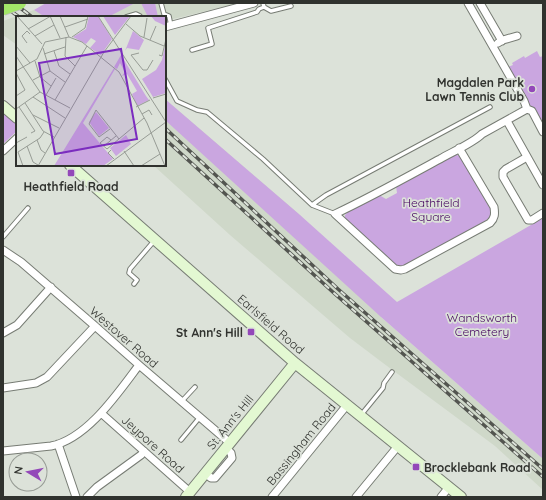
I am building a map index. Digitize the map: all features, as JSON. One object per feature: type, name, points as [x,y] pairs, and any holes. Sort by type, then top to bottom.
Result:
[{"type":"highway","points":[[3,9],[20,3]]},
{"type":"main road","points":[[3,106],[16,117]]},
{"type":"main road","name":"Earlsfield Road","points":[[71,166],[295,363],[461,497]]},
{"type":"main road","name":"St. Ann's Hill","points":[[189,495],[205,473],[295,363]]},
{"type":"street","points":[[168,26],[254,3]]},
{"type":"street","points":[[468,3],[524,101],[527,109],[532,111],[543,132]]},
{"type":"street","points":[[480,3],[499,43],[517,36]]},
{"type":"street","points":[[459,148],[494,207],[494,219],[490,223],[405,269],[395,269],[334,214],[366,199],[527,109]]},
{"type":"street","points":[[507,120],[543,185]]},
{"type":"street","points":[[3,151],[16,139]]},
{"type":"street","points":[[527,157],[504,171],[503,176],[528,220],[532,220],[543,213]]},
{"type":"street","name":"Westover Road","points":[[3,250],[21,262],[51,287],[200,417],[228,445]]},
{"type":"street","points":[[3,333],[17,325],[51,287]]},
{"type":"street","points":[[3,388],[36,383],[47,377],[95,326]]},
{"type":"street","points":[[3,451],[51,446],[68,440],[85,428],[101,413],[139,365]]},
{"type":"street","name":"Bassingham Road","points":[[272,497],[347,405]]},
{"type":"street","name":"Jeypore Road","points":[[101,413],[144,451],[189,495]]},
{"type":"street","points":[[58,444],[76,497]]},
{"type":"street","points":[[356,497],[398,446]]},
{"type":"street","points":[[87,497],[97,486],[141,455],[144,451]]},
{"type":"street","points":[[441,497],[449,487]]},
{"type":"lane","points":[[161,3],[164,14],[168,16],[168,26]]},
{"type":"lane","points":[[192,50],[212,44],[208,28],[257,12],[264,5],[270,11],[291,6]]},
{"type":"lane","points":[[129,16],[136,14],[140,16]]},
{"type":"lane","points":[[166,81],[177,101],[197,110],[207,112],[263,159],[312,205],[334,214]]},
{"type":"lane","points":[[312,205],[326,195],[490,107]]},
{"type":"lane","points":[[3,237],[28,208]]},
{"type":"lane","points":[[134,284],[137,280],[130,273],[130,269],[155,240]]},
{"type":"lane","points":[[360,416],[383,388],[384,383],[392,372]]},
{"type":"lane","points":[[182,401],[194,387]]},
{"type":"lane","points":[[181,440],[200,417]]},
{"type":"shaded area","points":[[132,3],[239,3],[169,20],[166,22],[166,16],[97,16]]},
{"type":"shaded area","points":[[34,10],[43,16],[17,16]]},
{"type":"shaded area","points":[[16,16],[16,44],[3,35],[3,21]]},
{"type":"shaded area","points":[[166,100],[300,215],[382,318],[543,459],[543,490],[495,446],[350,338],[230,235],[154,166],[166,166]]},
{"type":"green space","points":[[46,3],[135,3],[110,16],[43,16],[34,10]]},
{"type":"green space","points":[[141,3],[155,3],[158,16],[148,16]]},
{"type":"green space","name":"Magdalen Park Lawn Tennis Club","points":[[537,51],[540,57],[543,56],[543,129],[508,67],[524,56],[525,58]]},
{"type":"green space","name":"Wandsworth Cemetery","points":[[166,100],[300,215],[397,302],[543,218],[543,459],[381,317],[166,121]]},
{"type":"green space","points":[[3,112],[16,124],[16,132],[3,144]]},
{"type":"green space","name":"Heathfield Square","points":[[455,154],[462,157],[490,207],[491,213],[489,218],[482,223],[405,267],[398,267],[345,220],[345,215],[348,212],[379,195],[386,199],[397,193],[396,186]]},
{"type":"railway","points":[[14,3],[31,16]]},
{"type":"railway","points":[[3,5],[18,16]]},
{"type":"railway","points":[[166,129],[338,289],[543,469]]},
{"type":"railway","points":[[166,140],[335,294],[543,477]]},
{"type":"place","name":"Magdalen Park Lawn Tennis Club","points":[[532,89]]},
{"type":"place","name":"Heathfield Road","points":[[71,173]]},
{"type":"place","name":"St Ann's Hill","points":[[251,332]]},
{"type":"place","name":"Brocklebank Road","points":[[416,467]]}]
